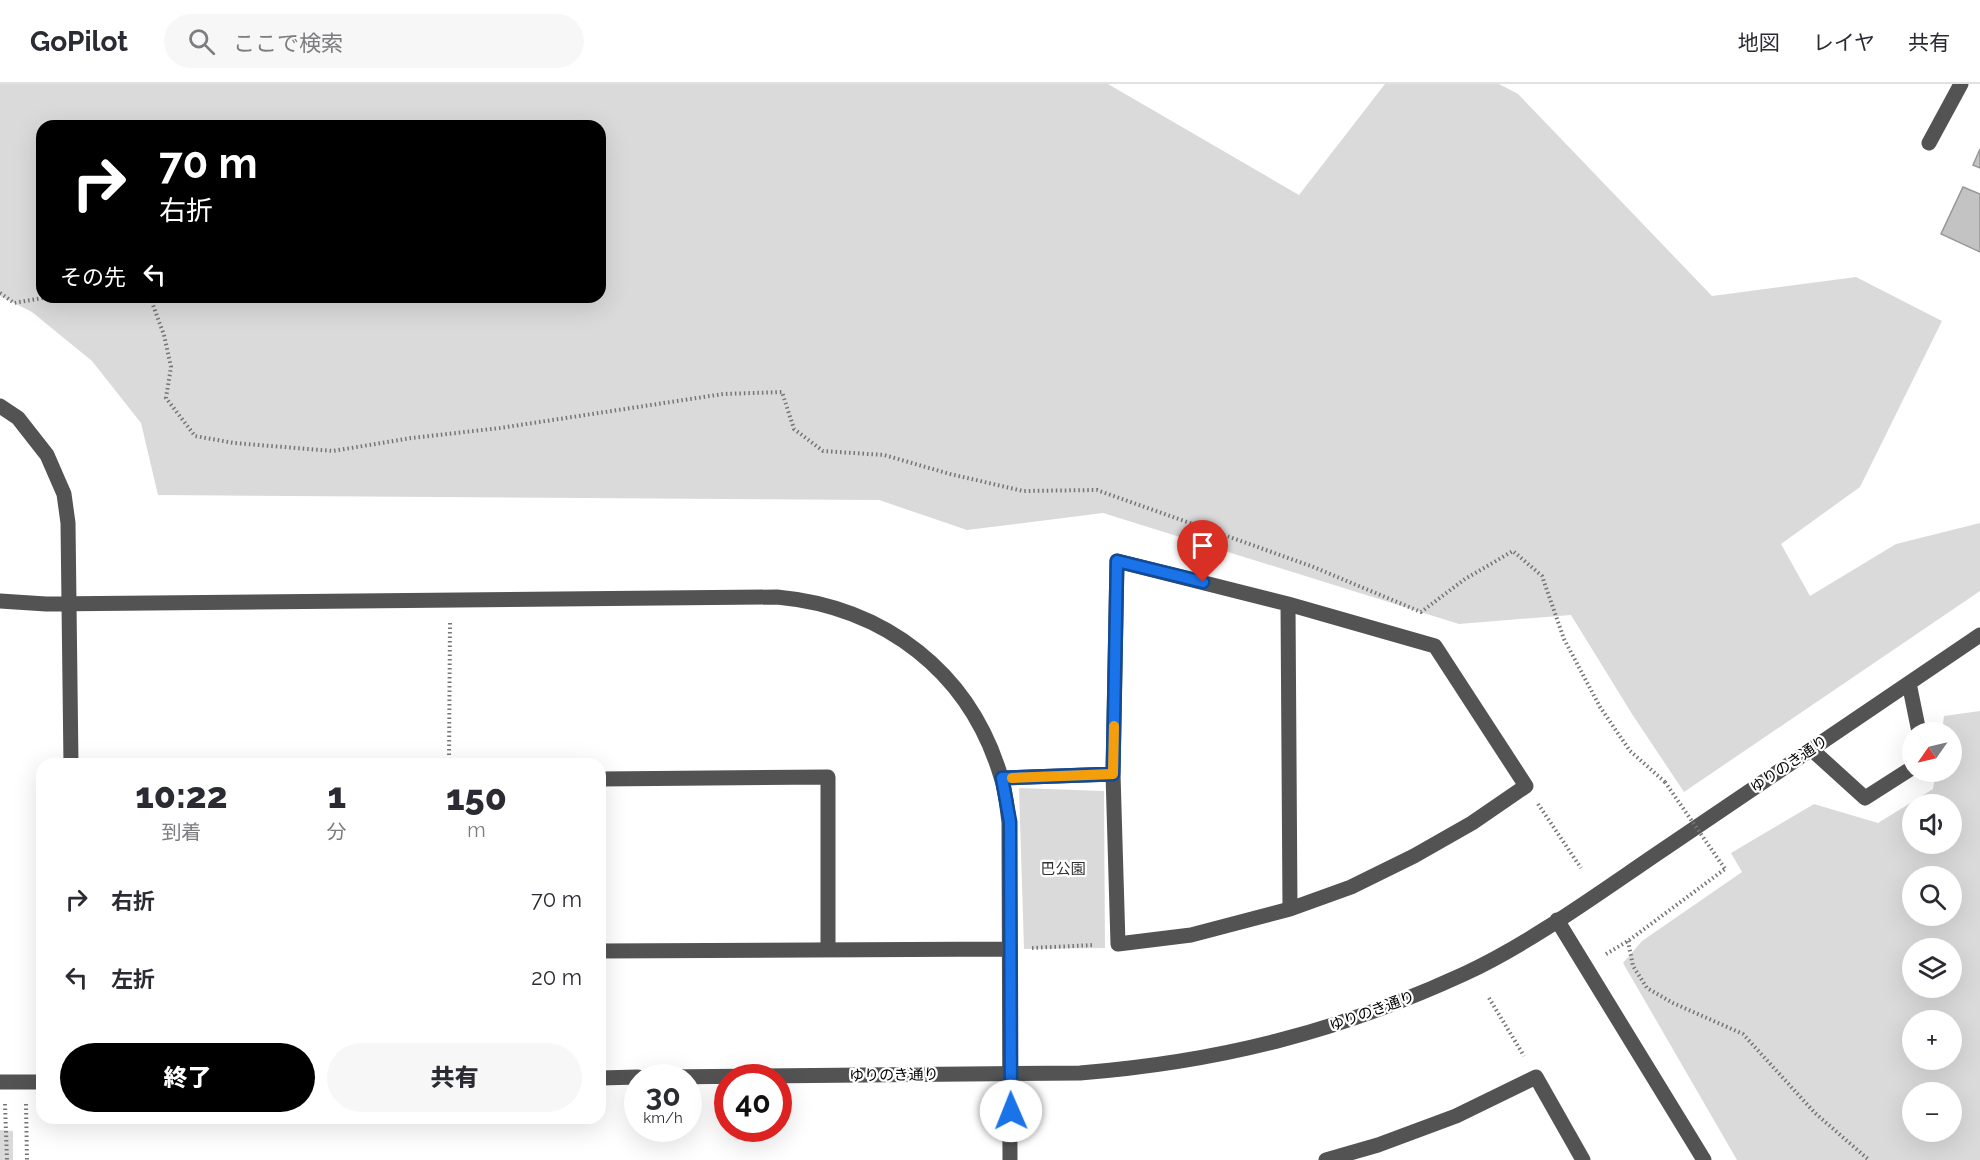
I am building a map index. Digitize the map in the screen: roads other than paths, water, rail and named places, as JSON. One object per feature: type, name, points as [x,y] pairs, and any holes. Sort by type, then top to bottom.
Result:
[{"type":"street","points":[[1929,143],[1960,84]]},
{"type":"street","points":[[0,406],[18,418],[32,434],[47,455],[64,494],[68,523],[71,758]]},
{"type":"street","points":[[1117,561],[1288,604],[1434,646],[1526,786],[1472,823],[1414,856],[1351,887],[1290,909],[1191,935],[1118,944],[1113,774],[1117,561]]},
{"type":"street","points":[[0,601],[69,603],[777,597],[843,610],[865,618],[903,639],[938,667],[970,709],[1002,778],[1010,822],[1011,1160]]},
{"type":"street","points":[[1288,604],[1290,909]]},
{"type":"street","name":"ゆりのき通り","points":[[702,1077],[1080,1073],[1162,1065],[1219,1055],[1305,1035],[1397,1003],[1467,973],[1557,920],[1980,635]]},
{"type":"street","points":[[1909,683],[1917,722]]},
{"type":"street","points":[[1811,749],[1865,798],[1902,774]]},
{"type":"street","points":[[1002,778],[1113,774]]},
{"type":"street","points":[[606,779],[828,777],[828,949]]},
{"type":"street","points":[[1557,920],[1704,1160]]},
{"type":"street","points":[[606,951],[1009,949]]},
{"type":"street","points":[[606,1078],[624,1077]]},
{"type":"street","points":[[1326,1160],[1378,1145],[1456,1116],[1536,1077],[1583,1160]]},
{"type":"street","points":[[2,1082],[36,1082]]},
{"type":"park label","name":"巴公園","points":[[1063,869]]}]
